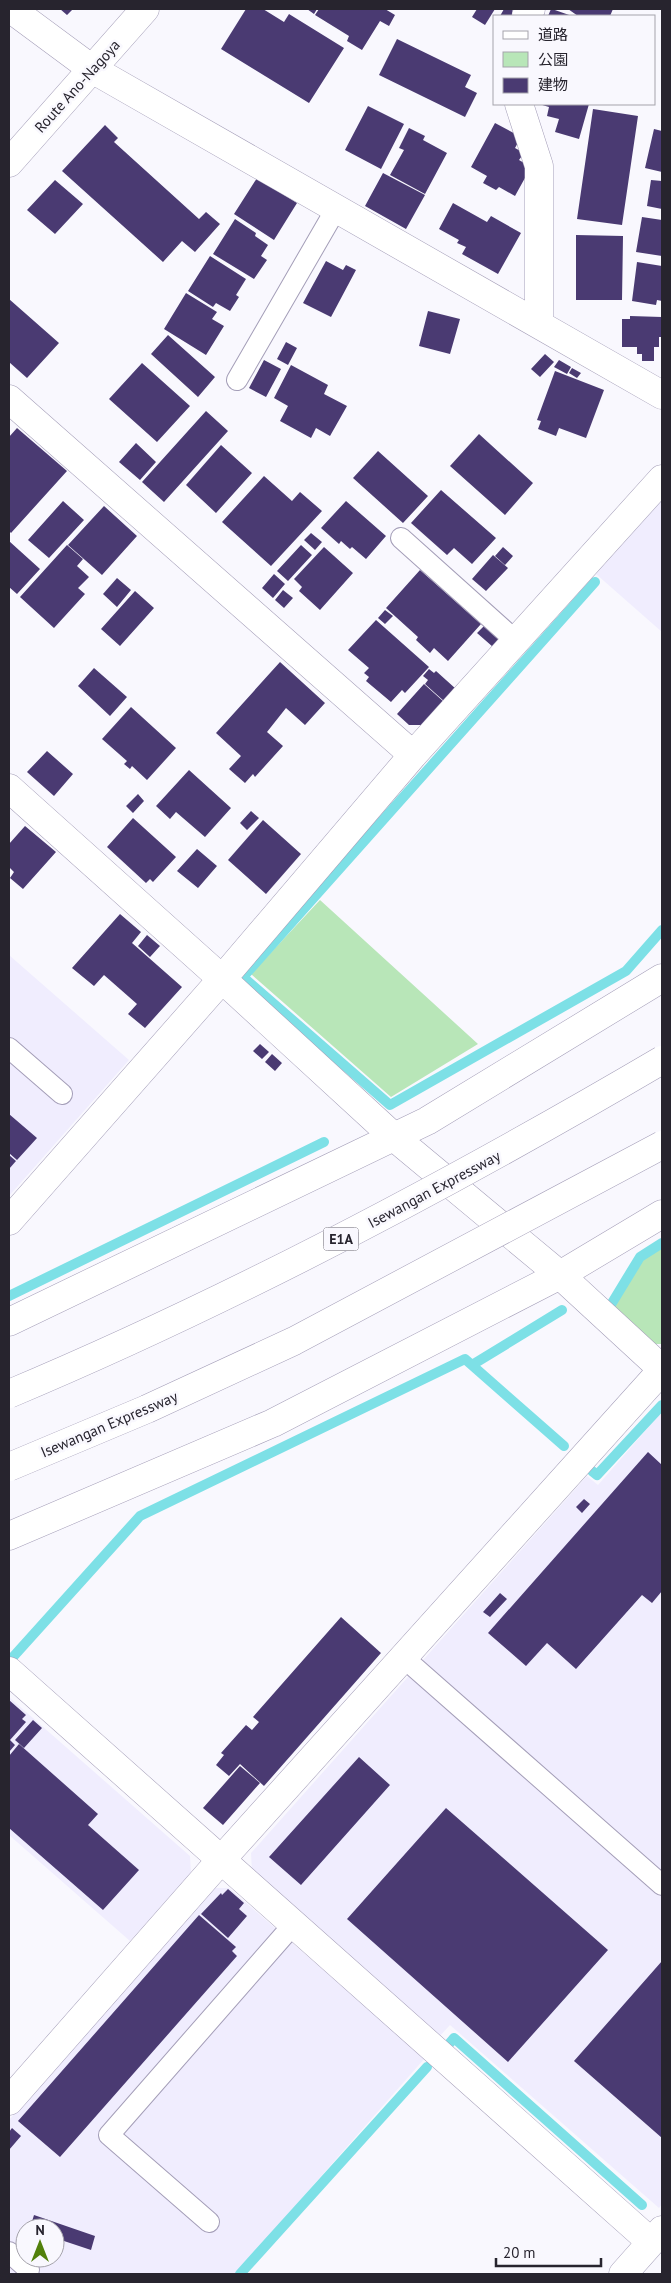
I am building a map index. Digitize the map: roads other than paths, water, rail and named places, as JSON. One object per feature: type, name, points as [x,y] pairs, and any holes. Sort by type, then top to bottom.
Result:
[{"type":"main road","points":[[11,9],[92,70],[539,323],[659,385]]},
{"type":"main road","name":"Route Ano-Nagoya","points":[[9,163],[145,9]]},
{"type":"main road","points":[[519,105],[539,166],[539,323]]},
{"type":"main road","points":[[9,399],[413,755]]},
{"type":"main road","points":[[9,1221],[222,979],[413,755],[662,478]]},
{"type":"main road","points":[[9,788],[222,979],[394,1137],[560,1275],[662,1370],[220,1862],[9,2101]]},
{"type":"main road","points":[[9,1322],[427,1121],[662,978]]},
{"type":"main road","name":"Isewangan Expressway","points":[[9,1394],[239,1289],[390,1214],[546,1128],[662,1060]]},
{"type":"main road","name":"Isewangan Expressway","points":[[9,1467],[147,1409],[294,1341],[662,1145]]},
{"type":"main road","points":[[9,1536],[273,1423],[560,1275],[662,1214]]},
{"type":"main road","points":[[9,1672],[292,1926],[656,2236],[623,2274]]},
{"type":"lane","points":[[237,380],[336,209]]},
{"type":"lane","points":[[401,538],[516,641]]},
{"type":"lane","points":[[9,1048],[62,1094]]},
{"type":"lane","points":[[404,1658],[662,1885]]},
{"type":"lane","points":[[209,2222],[109,2135],[292,1926]]},
{"type":"lane","points":[[9,2252],[29,2270]]},
{"type":"waterway","points":[[595,582],[243,977],[390,1105],[626,971],[662,930]]},
{"type":"waterway","points":[[9,1296],[324,1142]]},
{"type":"waterway","points":[[612,1303],[640,1257],[662,1243]]},
{"type":"waterway","points":[[472,1365],[562,1310]]},
{"type":"waterway","points":[[13,1657],[140,1516],[465,1359],[564,1446]]},
{"type":"waterway","points":[[592,1471],[597,1475],[662,1405]]},
{"type":"waterway","points":[[449,2044],[454,2038],[642,2205]]},
{"type":"waterway","points":[[240,2274],[427,2067]]}]
